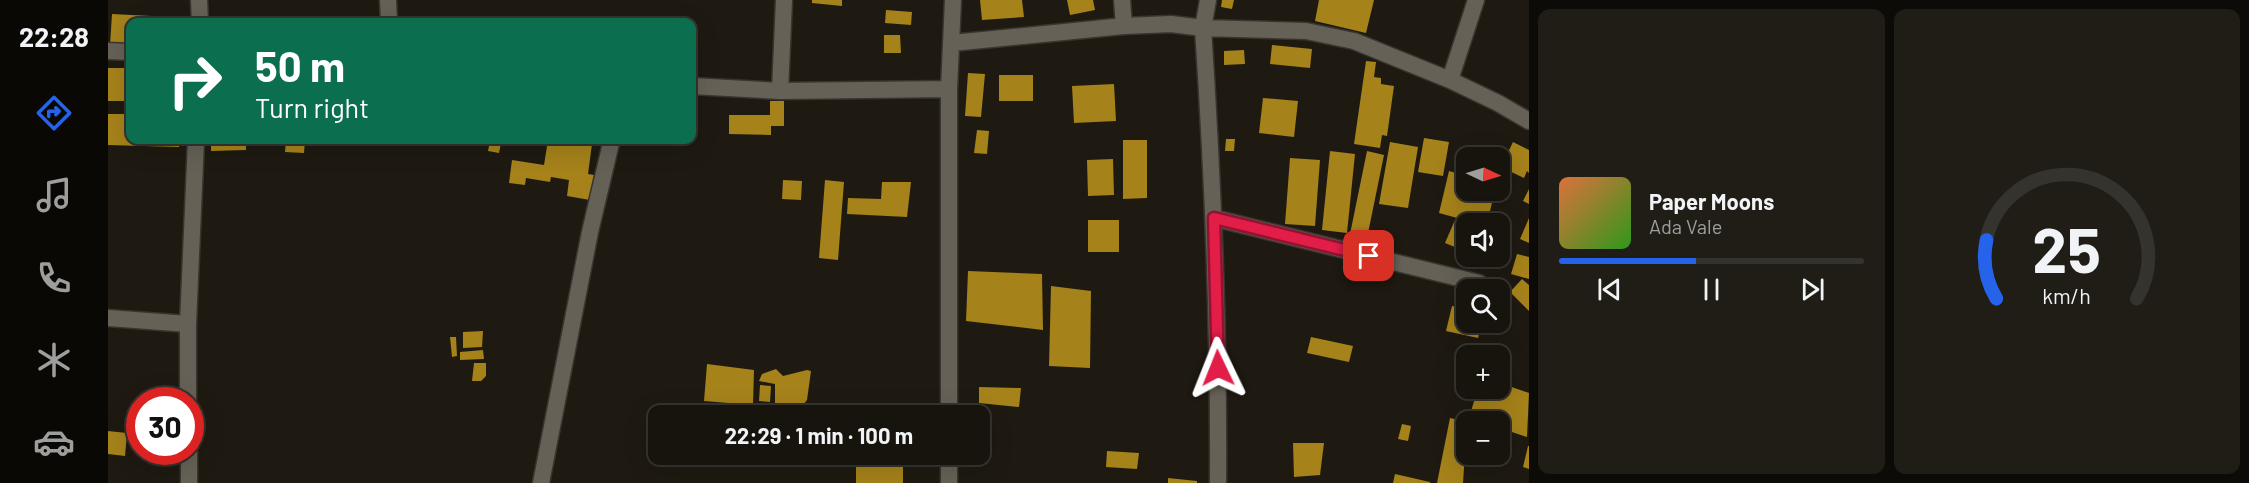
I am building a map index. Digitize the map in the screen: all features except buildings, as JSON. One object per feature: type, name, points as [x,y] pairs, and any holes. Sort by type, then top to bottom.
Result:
[{"type":"street","points":[[200,0],[200,18]]},
{"type":"street","points":[[388,0],[389,18]]},
{"type":"street","points":[[780,91],[784,0]]},
{"type":"street","points":[[949,405],[949,89],[953,0]]},
{"type":"street","points":[[1122,0],[1124,26]]},
{"type":"street","points":[[1208,0],[1203,28],[1214,218],[1219,390],[1218,483]]},
{"type":"street","points":[[1450,80],[1476,0]]},
{"type":"street","points":[[952,43],[1124,26],[1171,24],[1203,28],[1306,31],[1354,41],[1450,80],[1529,121]]},
{"type":"street","points":[[108,51],[126,52]]},
{"type":"street","points":[[696,86],[780,91],[949,89]]},
{"type":"street","points":[[188,387],[188,324],[196,144]]},
{"type":"street","points":[[541,483],[590,232],[611,144]]},
{"type":"street","points":[[1214,218],[1463,279]]},
{"type":"street","points":[[108,318],[188,324]]},
{"type":"street","points":[[189,465],[189,483]]},
{"type":"street","points":[[949,465],[949,483]]},
{"type":"route","points":[[1218,368],[1214,218],[1369,256]]}]
